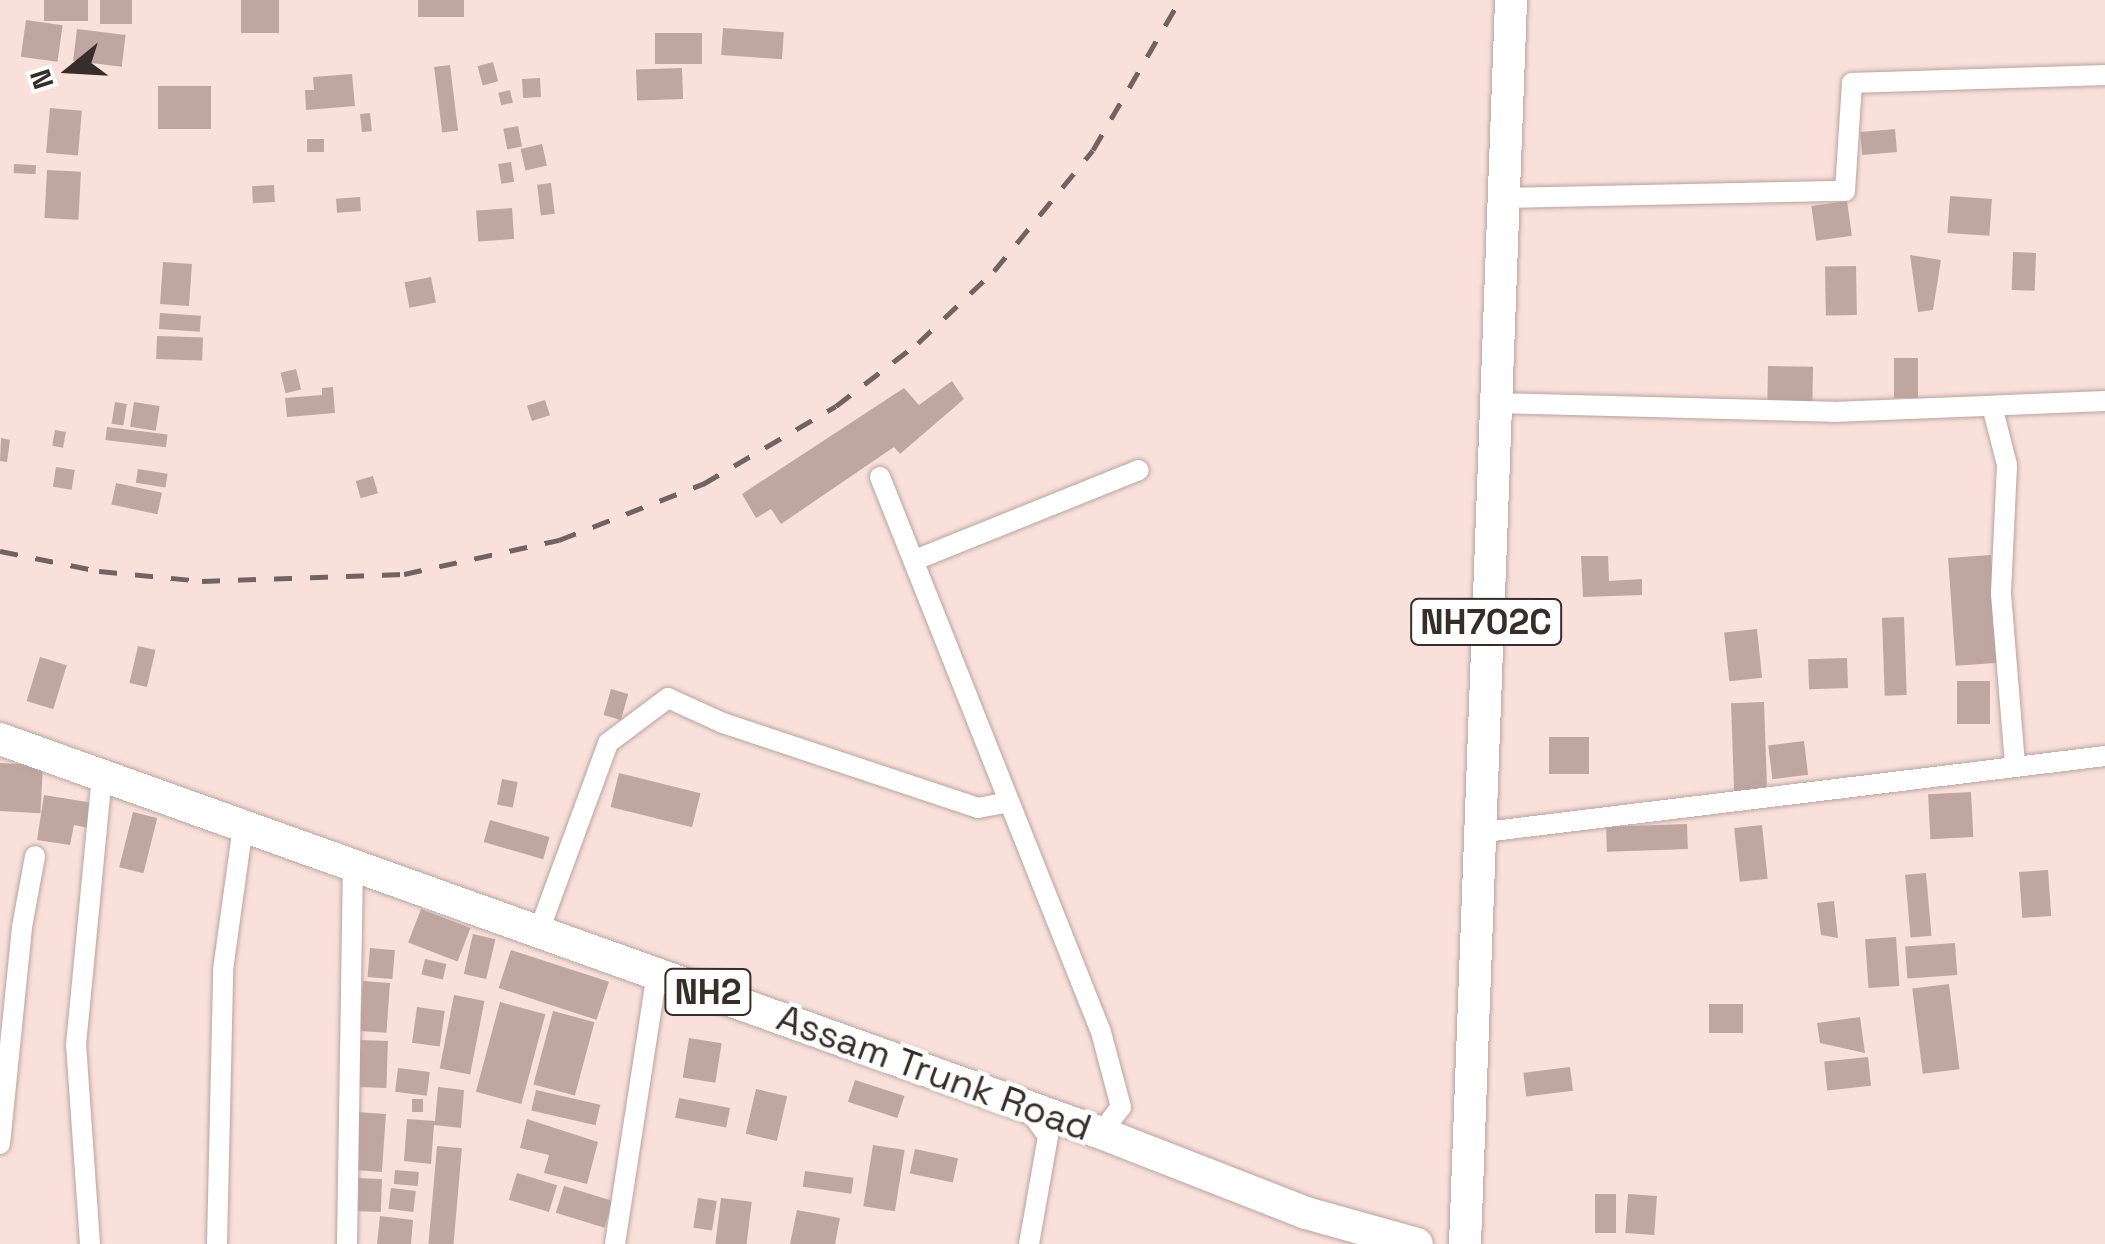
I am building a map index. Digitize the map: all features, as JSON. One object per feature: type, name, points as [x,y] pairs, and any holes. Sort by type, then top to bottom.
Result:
[{"type":"highway","name":"NH702C","points":[[1465,1244],[1477,833],[1511,0]]},
{"type":"highway","name":"Assam Trunk Road","points":[[0,739],[102,772],[1028,1109],[1101,1132],[1306,1213],[1417,1244]]},
{"type":"street","points":[[1502,198],[1844,191],[1852,83],[2105,75]]},
{"type":"street","points":[[1496,403],[1834,412],[2105,401]]},
{"type":"street","points":[[1992,406],[2007,464],[2001,594],[2015,766]]},
{"type":"street","points":[[915,560],[1138,470]]},
{"type":"street","points":[[880,477],[1101,1032],[1122,1107],[1101,1132]]},
{"type":"street","points":[[539,931],[608,743],[668,698],[978,808],[1008,802]]},
{"type":"street","points":[[1477,833],[2105,756]]},
{"type":"street","points":[[90,1244],[76,1045],[102,772]]},
{"type":"street","points":[[217,1244],[223,970],[243,826]]},
{"type":"street","points":[[0,1144],[22,927],[35,856]]},
{"type":"street","points":[[346,1244],[352,863]]},
{"type":"street","points":[[616,1244],[657,974]]},
{"type":"street","points":[[1028,1109],[1048,1136],[1029,1244]]},
{"type":"building","points":[[44,0],[88,0],[88,21],[44,21]]},
{"type":"building","points":[[100,0],[132,0],[132,24],[100,24]]},
{"type":"building","points":[[241,0],[279,0],[279,33],[241,33]]},
{"type":"building","points":[[418,0],[464,0],[464,17],[418,17]]},
{"type":"building","points":[[26,20],[63,25],[57,62],[21,57]]},
{"type":"building","points":[[723,28],[784,32],[782,59],[721,55]]},
{"type":"building","points":[[77,29],[126,35],[122,67],[73,61]]},
{"type":"building","points":[[655,33],[702,33],[702,64],[655,64]]},
{"type":"building","points":[[493,62],[498,81],[483,85],[478,66]]},
{"type":"building","points":[[450,65],[458,131],[442,132],[434,67]]},
{"type":"building","points":[[682,68],[683,99],[637,101],[636,70]]},
{"type":"building","points":[[352,74],[355,106],[306,110],[305,90],[314,90],[313,77]]},
{"type":"building","points":[[540,78],[541,97],[523,98],[522,79]]},
{"type":"building","points":[[158,86],[211,86],[211,129],[158,129]]},
{"type":"building","points":[[510,90],[513,103],[501,105],[498,93]]},
{"type":"building","points":[[50,108],[82,111],[78,156],[46,153]]},
{"type":"building","points":[[370,113],[372,131],[362,132],[360,114]]},
{"type":"building","points":[[518,126],[522,147],[507,149],[503,129]]},
{"type":"building","points":[[1895,129],[1897,152],[1862,155],[1860,132]]},
{"type":"building","points":[[307,139],[324,139],[324,152],[307,152]]},
{"type":"building","points":[[542,144],[547,165],[526,170],[521,149]]},
{"type":"building","points":[[511,162],[514,182],[501,184],[498,164]]},
{"type":"building","points":[[14,164],[36,165],[35,174],[14,173]]},
{"type":"building","points":[[47,170],[81,172],[78,220],[44,218]]},
{"type":"building","points":[[551,183],[555,214],[541,215],[537,185]]},
{"type":"building","points":[[274,185],[275,202],[253,203],[252,186]]},
{"type":"building","points":[[1950,196],[1992,199],[1989,236],[1947,233]]},
{"type":"building","points":[[360,197],[361,211],[337,213],[336,199]]},
{"type":"building","points":[[1847,201],[1852,236],[1816,241],[1811,206]]},
{"type":"building","points":[[512,208],[514,239],[478,241],[476,211]]},
{"type":"building","points":[[2013,252],[2036,253],[2035,291],[2012,290]]},
{"type":"building","points":[[1910,255],[1941,260],[1933,310],[1918,312]]},
{"type":"building","points":[[163,262],[192,264],[189,306],[160,304]]},
{"type":"building","points":[[1856,266],[1857,315],[1826,316],[1825,267]]},
{"type":"building","points":[[431,277],[436,303],[409,308],[404,282]]},
{"type":"building","points":[[160,313],[201,316],[200,332],[159,329]]},
{"type":"building","points":[[157,336],[203,338],[202,361],[156,359]]},
{"type":"building","points":[[1894,358],[1918,358],[1918,398],[1894,398]]},
{"type":"building","points":[[1768,366],[1813,367],[1812,403],[1767,402]]},
{"type":"building","points":[[296,369],[301,389],[286,393],[280,373]]},
{"type":"building","points":[[952,381],[964,399],[900,454],[894,447],[781,524],[771,509],[756,518],[742,494],[904,388],[919,405]]},
{"type":"building","points":[[333,387],[335,413],[287,417],[285,398],[322,395],[322,388]]},
{"type":"building","points":[[545,400],[550,415],[532,421],[527,406]]},
{"type":"building","points":[[115,402],[127,404],[123,426],[112,424]]},
{"type":"building","points":[[134,402],[160,406],[156,431],[130,427]]},
{"type":"building","points":[[107,427],[168,434],[166,447],[105,440]]},
{"type":"building","points":[[55,430],[66,432],[63,448],[52,446]]},
{"type":"building","points":[[1,438],[10,440],[7,462],[0,461]]},
{"type":"building","points":[[56,467],[75,470],[72,490],[53,487]]},
{"type":"building","points":[[138,469],[168,474],[165,488],[136,483]]},
{"type":"building","points":[[373,476],[378,493],[361,498],[356,481]]},
{"type":"building","points":[[116,483],[162,493],[157,514],[111,505]]},
{"type":"building","points":[[1991,555],[1999,663],[1956,666],[1948,558]]},
{"type":"building","points":[[1581,556],[1608,556],[1609,581],[1642,579],[1642,595],[1583,597]]},
{"type":"building","points":[[1904,617],[1907,695],[1885,696],[1882,618]]},
{"type":"building","points":[[1757,629],[1762,678],[1729,681],[1724,632]]},
{"type":"building","points":[[138,646],[156,650],[147,687],[129,683]]},
{"type":"building","points":[[40,657],[67,665],[53,709],[27,701]]},
{"type":"building","points":[[1847,658],[1848,688],[1809,689],[1808,659]]},
{"type":"building","points":[[1957,681],[1990,681],[1990,724],[1957,724]]},
{"type":"building","points":[[611,689],[628,694],[621,720],[604,715]]},
{"type":"building","points":[[1764,702],[1767,791],[1734,792],[1731,703]]},
{"type":"building","points":[[1549,737],[1589,737],[1589,774],[1549,774]]},
{"type":"building","points":[[1804,741],[1808,775],[1772,779],[1768,745]]},
{"type":"building","points":[[0,763],[43,765],[40,813],[0,811]]},
{"type":"building","points":[[619,773],[701,793],[692,827],[611,807]]},
{"type":"building","points":[[502,779],[518,782],[513,808],[497,805]]},
{"type":"building","points":[[1971,792],[1973,837],[1930,839],[1928,794]]},
{"type":"building","points":[[44,795],[93,803],[89,828],[74,825],[70,845],[37,840]]},
{"type":"building","points":[[133,812],[157,818],[143,873],[119,867]]},
{"type":"building","points":[[490,820],[550,837],[543,859],[484,842]]},
{"type":"building","points":[[1687,824],[1688,849],[1607,852],[1606,827]]},
{"type":"building","points":[[1762,825],[1768,879],[1740,882],[1734,828]]},
{"type":"building","points":[[2048,870],[2051,916],[2022,918],[2019,872]]},
{"type":"building","points":[[1926,873],[1931,936],[1911,938],[1905,875]]},
{"type":"building","points":[[1834,901],[1838,938],[1821,935],[1817,903]]},
{"type":"building","points":[[421,909],[470,928],[458,962],[408,943]]},
{"type":"building","points":[[473,934],[495,939],[486,979],[464,974]]},
{"type":"building","points":[[1896,937],[1899,986],[1868,988],[1865,939]]},
{"type":"building","points":[[1955,943],[1957,975],[1907,978],[1905,946]]},
{"type":"building","points":[[370,948],[395,950],[392,979],[367,977]]},
{"type":"building","points":[[511,950],[609,982],[597,1020],[499,988]]},
{"type":"building","points":[[425,959],[446,964],[443,980],[421,975]]},
{"type":"building","points":[[363,981],[390,983],[386,1033],[360,1031]]},
{"type":"building","points":[[1949,984],[1959,1069],[1923,1074],[1912,989]]},
{"type":"building","points":[[454,995],[484,1001],[470,1075],[440,1069]]},
{"type":"building","points":[[500,1002],[545,1014],[521,1104],[476,1092]]},
{"type":"building","points":[[1709,1004],[1743,1004],[1743,1033],[1709,1033]]},
{"type":"building","points":[[417,1007],[445,1011],[440,1047],[412,1043]]},
{"type":"building","points":[[553,1011],[595,1022],[575,1096],[533,1084]]},
{"type":"building","points":[[1860,1017],[1865,1053],[1820,1043],[1817,1023]]},
{"type":"building","points":[[689,1038],[722,1043],[715,1083],[683,1078]]},
{"type":"building","points":[[360,1040],[388,1041],[386,1088],[358,1087]]},
{"type":"building","points":[[1868,1057],[1871,1086],[1827,1090],[1824,1062]]},
{"type":"building","points":[[1570,1067],[1573,1091],[1526,1097],[1523,1073]]},
{"type":"building","points":[[398,1068],[430,1072],[427,1096],[395,1092]]},
{"type":"building","points":[[855,1080],[904,1096],[897,1118],[848,1102]]},
{"type":"building","points":[[438,1087],[464,1090],[461,1128],[434,1125],[431,1164],[404,1161],[407,1119],[435,1121]]},
{"type":"building","points":[[756,1089],[787,1096],[777,1141],[746,1134]]},
{"type":"building","points":[[536,1090],[600,1105],[596,1125],[531,1110]]},
{"type":"building","points":[[679,1098],[730,1108],[726,1128],[675,1118]]},
{"type":"building","points":[[412,1099],[423,1099],[423,1112],[412,1112]]},
{"type":"building","points":[[357,1112],[386,1114],[382,1172],[353,1170]]},
{"type":"building","points":[[527,1119],[598,1142],[587,1184],[544,1173],[549,1155],[520,1148]]},
{"type":"building","points":[[873,1145],[905,1150],[895,1211],[863,1206]]},
{"type":"building","points":[[437,1146],[462,1148],[454,1244],[428,1244]]},
{"type":"building","points":[[915,1149],[958,1158],[953,1183],[910,1173]]},
{"type":"building","points":[[395,1170],[419,1172],[418,1186],[394,1184]]},
{"type":"building","points":[[805,1171],[854,1178],[851,1194],[803,1187]]},
{"type":"building","points":[[517,1173],[557,1185],[549,1212],[509,1200]]},
{"type":"building","points":[[354,1178],[382,1179],[381,1212],[353,1211]]},
{"type":"building","points":[[564,1186],[613,1201],[605,1228],[556,1213]]},
{"type":"building","points":[[391,1188],[416,1191],[413,1212],[388,1209]]},
{"type":"building","points":[[1595,1194],[1616,1194],[1616,1233],[1595,1233]]},
{"type":"building","points":[[1628,1194],[1657,1196],[1654,1235],[1625,1233]]},
{"type":"building","points":[[698,1198],[717,1201],[712,1231],[693,1228]]},
{"type":"building","points":[[721,1198],[752,1202],[747,1244],[715,1244]]},
{"type":"building","points":[[797,1210],[840,1218],[835,1244],[790,1244]]},
{"type":"building","points":[[380,1216],[413,1220],[411,1244],[377,1244]]},
{"type":"railway","points":[[0,551],[99,571],[202,581],[404,574],[559,540],[703,484],[836,406],[918,343],[994,271],[1093,150],[1180,0]]}]
